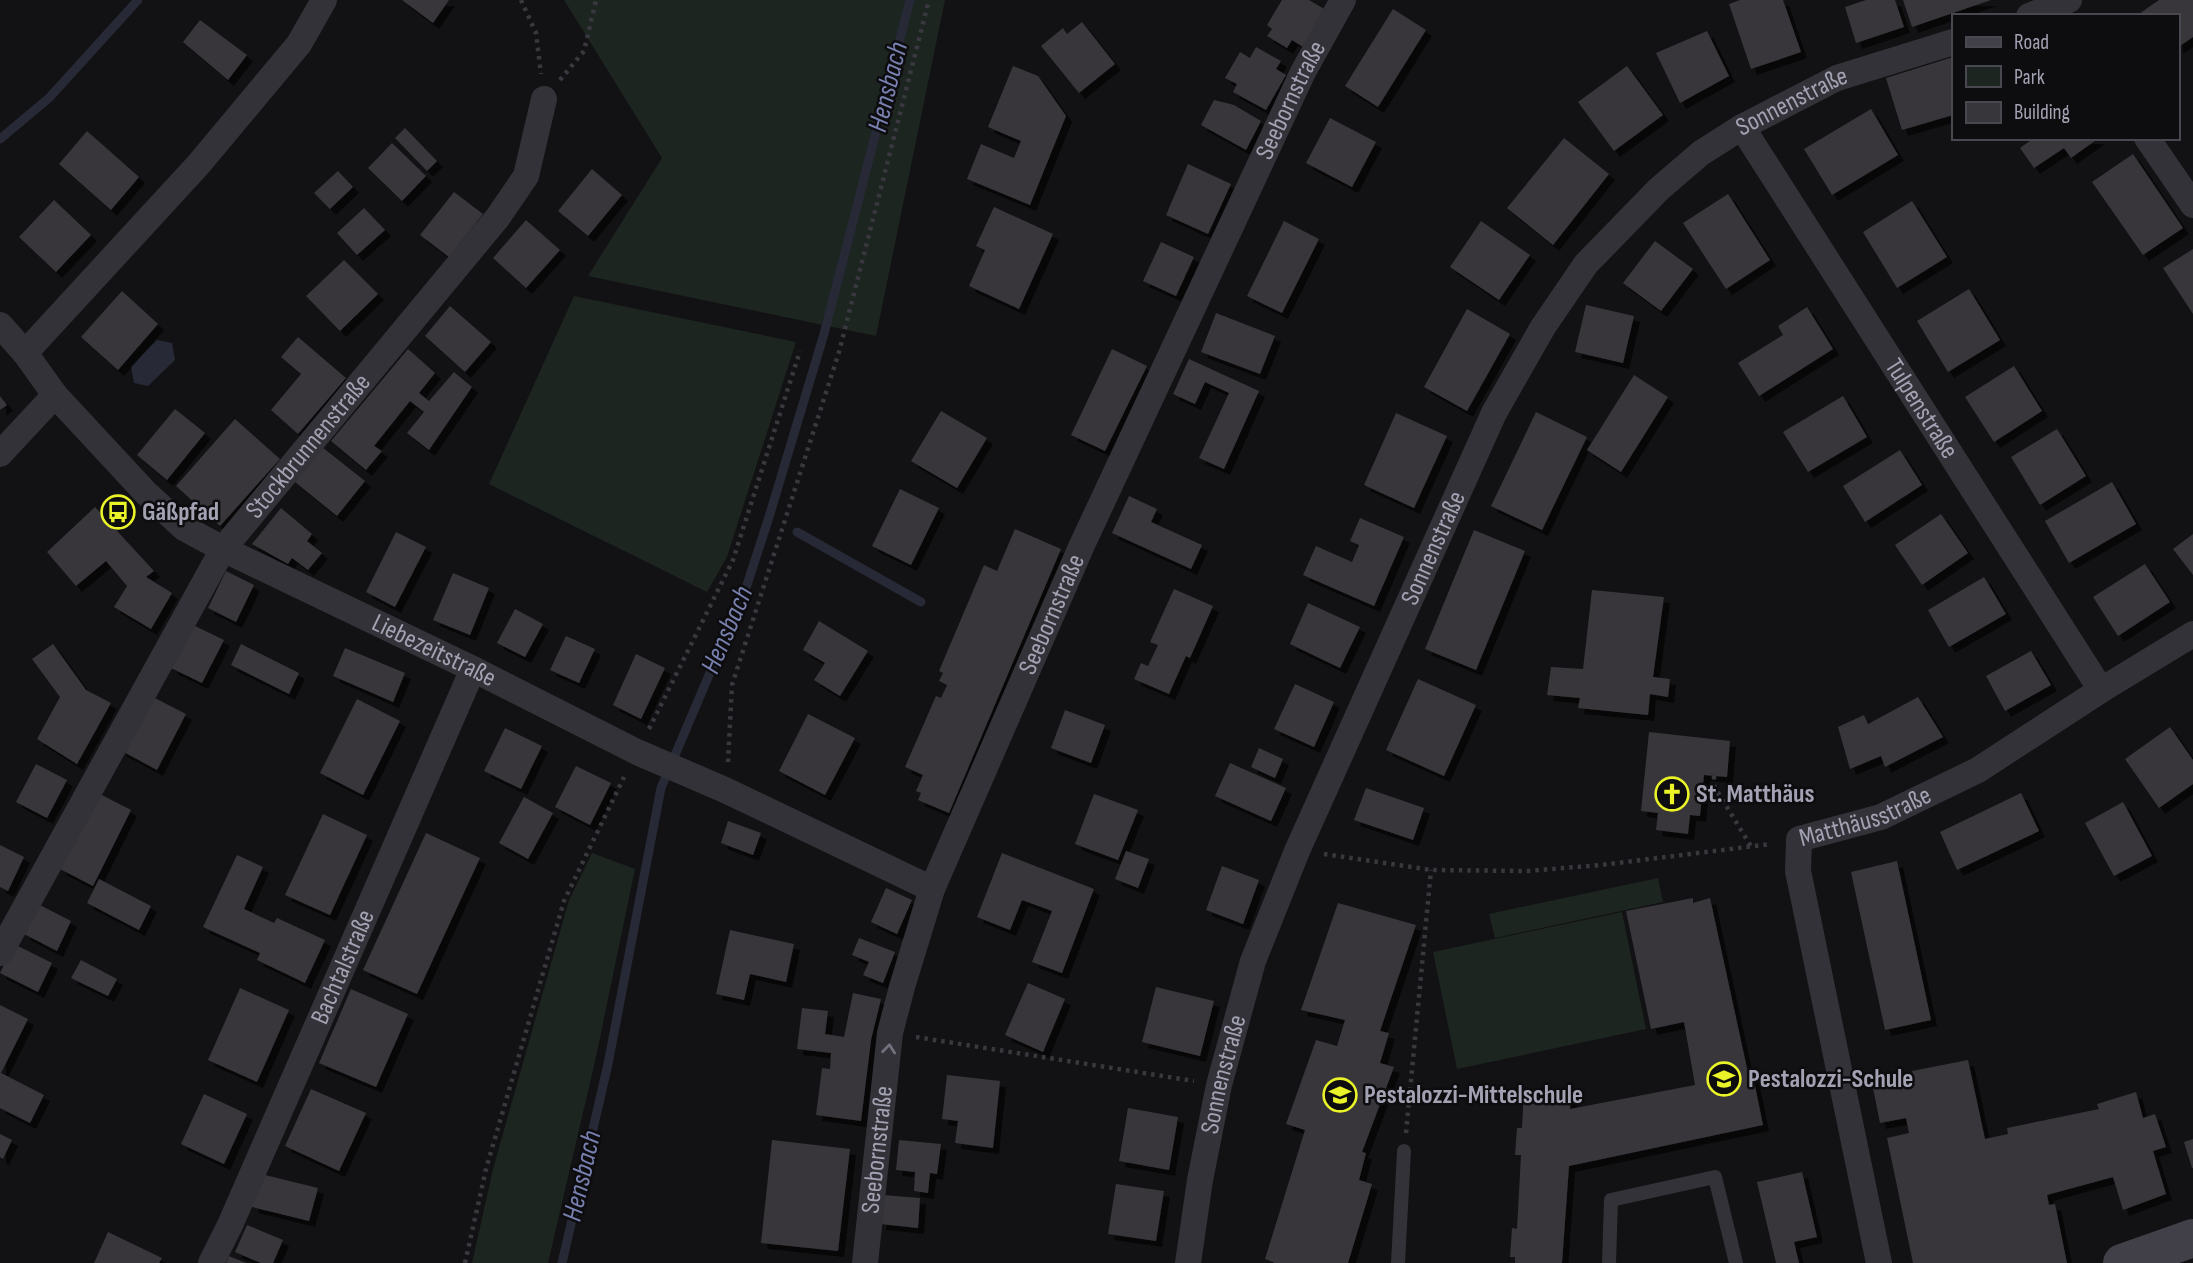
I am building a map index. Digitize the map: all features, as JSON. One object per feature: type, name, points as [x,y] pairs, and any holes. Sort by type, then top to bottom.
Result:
[{"type":"street","points":[[25,353],[198,165],[299,44],[324,0]]},
{"type":"street","name":"Seebornstraße","points":[[865,1263],[890,1033],[932,889],[1082,545],[1303,72],[1343,0]]},
{"type":"street","points":[[2035,14],[2060,6]]},
{"type":"street","name":"Sonnenstraße","points":[[1188,1263],[1200,1180],[1219,1084],[1253,961],[1297,851],[1494,413],[1543,327],[1586,264],[1660,189],[1701,153],[1742,127],[1837,78],[1952,42]]},
{"type":"street","name":"Stockbrunnenstraße","points":[[0,953],[223,550],[498,217],[526,176],[544,99]]},
{"type":"street","name":"Tulpenstraße","points":[[1742,127],[2101,690]]},
{"type":"street","points":[[2148,140],[2193,205]]},
{"type":"street","name":"Liebezeitstraße","points":[[0,325],[25,353],[55,395],[146,493],[184,528],[223,550],[472,669],[637,752],[725,790],[932,889]]},
{"type":"street","points":[[0,454],[55,395]]},
{"type":"street","name":"Matthäusstraße","points":[[1880,1263],[1798,871],[1799,838],[1881,817],[1978,770],[2193,634]]},
{"type":"street","name":"Bachtalstraße","points":[[211,1263],[236,1212],[472,669]]},
{"type":"street","points":[[2122,1263],[2193,1237]]},
{"type":"lane","points":[[1398,1263],[1404,1151]]},
{"type":"lane","points":[[1609,1263],[1611,1200],[1715,1177],[1736,1263]]},
{"type":"path","points":[[521,0],[536,33],[544,99]]},
{"type":"path","points":[[544,99],[584,51],[596,0]]},
{"type":"path","points":[[725,790],[730,747],[732,685],[839,352],[929,0]]},
{"type":"path","points":[[637,752],[733,560],[800,351]]},
{"type":"path","points":[[1714,776],[1714,786],[1752,848]]},
{"type":"path","points":[[465,1263],[486,1169],[564,901],[617,790]]},
{"type":"path","points":[[1297,851],[1431,870],[1527,871],[1752,848],[1799,838]]},
{"type":"path","points":[[1404,1151],[1431,870]]},
{"type":"path","points":[[890,1033],[1219,1084]]},
{"type":"green space","points":[[564,0],[945,0],[876,336],[588,276],[662,158]]},
{"type":"green space","points":[[574,296],[796,342],[727,557],[707,592],[489,484]]},
{"type":"green space","points":[[592,853],[635,869],[596,1057],[548,1263],[472,1263],[493,1169],[569,900]]},
{"type":"green space","points":[[1658,878],[1663,902],[1495,938],[1489,914]]},
{"type":"green space","points":[[1622,912],[1646,1029],[1457,1069],[1433,952]]},
{"type":"water","points":[[157,340],[172,343],[175,360],[148,386],[134,383],[131,366]]},
{"type":"building","points":[[402,0],[449,0],[433,23]]},
{"type":"building","points":[[1282,0],[1309,0],[1326,10],[1303,47],[1292,40],[1287,48],[1267,36],[1272,29],[1267,25]]},
{"type":"building","points":[[1740,0],[1783,0],[1801,52],[1751,69],[1729,4]]},
{"type":"building","points":[[1866,0],[1895,0],[1904,27],[1856,43],[1845,7]]},
{"type":"building","points":[[1903,0],[1991,0],[1912,27]]},
{"type":"building","points":[[2159,0],[2193,0],[2193,37],[2179,47],[2179,14],[2139,14]]},
{"type":"building","points":[[1393,9],[1426,30],[1378,107],[1345,86]]},
{"type":"building","points":[[200,20],[247,55],[228,80],[183,42]]},
{"type":"building","points":[[1082,22],[1115,64],[1079,93],[1041,46],[1063,28],[1067,34]]},
{"type":"building","points":[[1707,31],[1729,76],[1680,103],[1656,53]]},
{"type":"building","points":[[1256,47],[1281,61],[1276,69],[1286,75],[1266,110],[1233,92],[1237,84],[1225,78],[1240,52],[1250,58]]},
{"type":"building","points":[[1952,57],[1952,115],[1902,130],[1886,78]]},
{"type":"building","points":[[1013,66],[1038,76],[1066,116],[1030,205],[967,179],[981,144],[1014,158],[1021,141],[988,127]]},
{"type":"building","points":[[1627,66],[1663,115],[1614,151],[1578,102]]},
{"type":"building","points":[[1214,100],[1234,105],[1261,121],[1246,150],[1201,125]]},
{"type":"building","points":[[1871,109],[1898,155],[1832,195],[1804,149]]},
{"type":"building","points":[[1330,118],[1376,142],[1352,187],[1306,163]]},
{"type":"building","points":[[405,128],[437,161],[427,171],[395,138]]},
{"type":"building","points":[[87,131],[139,177],[111,210],[59,164]]},
{"type":"building","points":[[1564,138],[1609,174],[1553,245],[1507,208]]},
{"type":"building","points":[[2031,140],[2096,140],[2071,158],[2064,148],[2034,168],[2020,148]]},
{"type":"building","points":[[392,143],[426,176],[402,201],[368,168]]},
{"type":"building","points":[[2133,154],[2183,228],[2143,255],[2092,182]]},
{"type":"building","points":[[1188,164],[1231,184],[1208,234],[1166,215]]},
{"type":"building","points":[[592,169],[622,195],[588,236],[558,211]]},
{"type":"building","points":[[338,171],[353,187],[330,209],[314,193]]},
{"type":"building","points":[[454,192],[483,214],[449,257],[420,235]]},
{"type":"building","points":[[1728,194],[1770,260],[1726,289],[1683,223]]},
{"type":"building","points":[[54,200],[91,235],[56,272],[19,237]]},
{"type":"building","points":[[1912,201],[1947,257],[1897,288],[1863,232]]},
{"type":"building","points":[[994,207],[1053,234],[1019,309],[969,286],[985,250],[976,246]]},
{"type":"building","points":[[364,208],[385,230],[357,255],[337,233]]},
{"type":"building","points":[[526,220],[560,250],[526,288],[493,258]]},
{"type":"building","points":[[1284,221],[1319,239],[1282,313],[1247,296]]},
{"type":"building","points":[[1481,221],[1530,255],[1499,300],[1450,267]]},
{"type":"building","points":[[1655,241],[1693,269],[1661,311],[1623,283]]},
{"type":"building","points":[[1161,242],[1194,257],[1176,296],[1143,281]]},
{"type":"building","points":[[2193,249],[2193,314],[2163,268]]},
{"type":"building","points":[[344,260],[378,294],[340,331],[306,296]]},
{"type":"building","points":[[1969,289],[2000,340],[1948,372],[1917,321]]},
{"type":"building","points":[[122,291],[158,324],[118,370],[81,337]]},
{"type":"building","points":[[1586,305],[1634,316],[1623,363],[1575,352]]},
{"type":"building","points":[[450,306],[491,342],[465,372],[425,336]]},
{"type":"building","points":[[1807,307],[1833,349],[1759,396],[1738,363],[1783,335],[1778,326]]},
{"type":"building","points":[[1467,309],[1510,334],[1467,411],[1424,387]]},
{"type":"building","points":[[1216,313],[1275,336],[1260,374],[1201,352]]},
{"type":"building","points":[[298,337],[346,378],[298,434],[271,410],[301,374],[281,357]]},
{"type":"building","points":[[408,349],[435,373],[419,393],[429,401],[454,372],[472,387],[429,450],[407,433],[424,412],[410,401],[374,446],[382,451],[366,470],[331,441]]},
{"type":"building","points":[[1112,349],[1147,366],[1105,451],[1071,435]]},
{"type":"building","points":[[1189,359],[1259,391],[1224,469],[1199,458],[1229,393],[1205,382],[1195,404],[1173,394]]},
{"type":"building","points":[[2014,366],[2042,411],[1994,442],[1965,397]]},
{"type":"building","points":[[1634,375],[1668,397],[1621,472],[1587,450]]},
{"type":"building","points":[[0,396],[7,405],[0,410]]},
{"type":"building","points":[[1843,396],[1867,437],[1808,472],[1783,432]]},
{"type":"building","points":[[175,409],[205,433],[167,480],[137,455]]},
{"type":"building","points":[[941,411],[987,438],[957,488],[911,461]]},
{"type":"building","points":[[1536,412],[1587,437],[1542,530],[1491,506]]},
{"type":"building","points":[[1396,413],[1447,436],[1414,508],[1364,485]]},
{"type":"building","points":[[235,419],[280,459],[220,526],[176,486]]},
{"type":"building","points":[[2057,429],[2086,476],[2040,505],[2011,457]]},
{"type":"building","points":[[322,447],[365,481],[337,516],[295,482]]},
{"type":"building","points":[[1900,450],[1922,485],[1865,522],[1843,486]]},
{"type":"building","points":[[2112,482],[2136,524],[2069,563],[2045,521]]},
{"type":"building","points":[[900,489],[939,508],[911,565],[872,546]]},
{"type":"building","points":[[1129,496],[1157,509],[1151,522],[1202,545],[1191,569],[1112,533]]},
{"type":"building","points":[[95,507],[154,571],[146,577],[172,593],[151,629],[114,607],[127,586],[106,561],[76,586],[47,552]]},
{"type":"building","points":[[281,508],[312,534],[307,541],[322,553],[308,570],[292,558],[288,564],[252,544]]},
{"type":"building","points":[[1941,514],[1968,553],[1922,585],[1895,545]]},
{"type":"building","points":[[1360,518],[1404,537],[1374,606],[1303,575],[1316,546],[1352,562],[1359,545],[1350,541]]},
{"type":"building","points":[[1015,529],[1061,549],[949,813],[918,800],[921,793],[916,791],[923,775],[905,767],[936,696],[941,698],[947,685],[939,681],[943,673],[939,671],[984,565],[997,571]]},
{"type":"building","points":[[1474,530],[1525,551],[1476,670],[1425,649]]},
{"type":"building","points":[[396,532],[426,547],[395,607],[366,592]]},
{"type":"building","points":[[2193,534],[2193,575],[2173,549]]},
{"type":"building","points":[[2145,564],[2170,602],[2118,636],[2093,597]]},
{"type":"building","points":[[226,571],[254,585],[236,622],[208,608]]},
{"type":"building","points":[[453,573],[489,588],[470,635],[433,620]]},
{"type":"building","points":[[1984,577],[2006,614],[1949,647],[1928,610]]},
{"type":"building","points":[[1174,589],[1213,606],[1190,658],[1186,656],[1169,694],[1134,679],[1141,663],[1148,666],[1158,645],[1150,642]]},
{"type":"building","points":[[1592,590],[1664,597],[1653,677],[1670,679],[1668,697],[1650,694],[1648,715],[1578,708],[1580,698],[1547,695],[1551,667],[1583,669]]},
{"type":"building","points":[[1308,603],[1360,627],[1340,668],[1290,644]]},
{"type":"building","points":[[515,609],[543,624],[525,657],[497,643]]},
{"type":"building","points":[[819,621],[868,651],[840,696],[814,680],[825,663],[803,650]]},
{"type":"building","points":[[193,625],[224,640],[202,683],[171,668]]},
{"type":"building","points":[[566,636],[595,649],[579,683],[550,670]]},
{"type":"building","points":[[53,644],[86,690],[111,703],[77,764],[37,739],[60,697],[32,659]]},
{"type":"building","points":[[241,644],[299,673],[289,694],[231,665]]},
{"type":"building","points":[[345,648],[405,673],[393,702],[333,676]]},
{"type":"building","points":[[2031,651],[2051,685],[2005,711],[1986,676]]},
{"type":"building","points":[[636,654],[665,668],[641,719],[613,705]]},
{"type":"building","points":[[1418,679],[1476,705],[1444,776],[1386,750]]},
{"type":"building","points":[[1295,684],[1334,702],[1314,747],[1274,729]]},
{"type":"building","points":[[149,695],[186,714],[157,770],[120,750]]},
{"type":"building","points":[[1918,697],[1943,737],[1885,767],[1881,756],[1850,769],[1838,727],[1864,715],[1868,724]]},
{"type":"building","points":[[357,699],[400,721],[363,795],[320,773]]},
{"type":"building","points":[[1065,710],[1105,725],[1091,763],[1051,748]]},
{"type":"building","points":[[808,714],[855,738],[825,795],[779,771]]},
{"type":"building","points":[[2170,727],[2193,760],[2193,784],[2159,808],[2125,759]]},
{"type":"building","points":[[505,728],[542,746],[521,789],[484,771]]},
{"type":"building","name":"St. Matthäus","points":[[1649,732],[1730,741],[1727,777],[1704,775],[1700,816],[1690,815],[1688,834],[1656,830],[1658,813],[1641,811]]},
{"type":"building","points":[[1259,748],[1283,759],[1275,778],[1251,767]]},
{"type":"building","points":[[1230,763],[1286,788],[1271,821],[1215,796]]},
{"type":"building","points":[[36,764],[67,780],[47,818],[16,802]]},
{"type":"building","points":[[576,766],[611,783],[590,825],[555,807]]},
{"type":"building","points":[[1366,788],[1424,808],[1413,840],[1354,820]]},
{"type":"building","points":[[98,793],[131,810],[93,886],[60,869]]},
{"type":"building","points":[[2021,793],[2039,831],[1957,870],[1940,832]]},
{"type":"building","points":[[1094,794],[1138,810],[1118,860],[1075,844]]},
{"type":"building","points":[[524,797],[553,813],[528,859],[499,843]]},
{"type":"building","points":[[2123,802],[2152,856],[2114,876],[2085,823]]},
{"type":"building","points":[[323,814],[367,835],[330,915],[285,895]]},
{"type":"building","points":[[728,821],[761,833],[753,855],[721,843]]},
{"type":"building","points":[[426,833],[480,858],[417,994],[363,970]]},
{"type":"building","points":[[0,845],[24,857],[8,891],[0,887]]},
{"type":"building","points":[[1126,851],[1149,859],[1138,888],[1115,879]]},
{"type":"building","points":[[1002,853],[1094,889],[1062,973],[1032,962],[1052,911],[1022,900],[1010,930],[977,917]]},
{"type":"building","points":[[237,855],[263,867],[244,909],[274,923],[277,918],[325,940],[305,983],[257,960],[260,953],[203,927]]},
{"type":"building","points":[[1897,861],[1931,1020],[1885,1030],[1851,872]]},
{"type":"building","points":[[1222,866],[1259,880],[1243,924],[1206,910]]},
{"type":"building","points":[[99,879],[151,906],[139,930],[87,903]]},
{"type":"building","points":[[886,888],[912,900],[897,934],[871,922]]},
{"type":"building","name":"Pestalozzi-Schule","points":[[1693,898],[1693,903],[1710,898],[1748,1073],[1752,1071],[1763,1125],[1569,1166],[1562,1263],[1515,1263],[1515,1257],[1510,1257],[1512,1228],[1517,1229],[1521,1155],[1515,1155],[1517,1128],[1522,1128],[1524,1090],[1572,1093],[1570,1109],[1695,1085],[1684,1022],[1651,1029],[1626,911]]},
{"type":"building","name":"Pestalozzi-Mittelschule","points":[[1338,903],[1416,925],[1380,1031],[1389,1033],[1380,1063],[1394,1067],[1362,1152],[1366,1153],[1359,1180],[1372,1184],[1348,1263],[1275,1263],[1265,1259],[1305,1130],[1286,1124],[1316,1040],[1337,1046],[1345,1020],[1301,1010]]},
{"type":"building","points":[[38,904],[71,921],[57,951],[24,934]]},
{"type":"building","points":[[730,930],[794,944],[786,982],[750,974],[744,1000],[716,994]]},
{"type":"building","points":[[859,938],[895,952],[883,983],[863,975],[869,962],[852,955]]},
{"type":"building","points":[[14,944],[52,963],[38,992],[0,973]]},
{"type":"building","points":[[81,960],[117,979],[108,996],[71,978]]},
{"type":"building","points":[[1028,983],[1065,999],[1043,1052],[1005,1035]]},
{"type":"building","points":[[1156,987],[1214,1001],[1200,1056],[1142,1042]]},
{"type":"building","points":[[240,988],[289,1010],[257,1082],[208,1060]]},
{"type":"building","points":[[351,989],[408,1014],[376,1087],[319,1063]]},
{"type":"building","points":[[853,993],[881,999],[871,1040],[861,1121],[816,1115],[822,1068],[830,1069],[831,1053],[797,1049],[802,1008],[828,1011],[825,1034],[844,1037]]},
{"type":"building","points":[[0,1005],[28,1019],[1,1073],[44,1095],[30,1123],[0,1108]]},
{"type":"building","points":[[1968,1060],[1985,1139],[2008,1134],[2007,1128],[2099,1109],[2097,1104],[2136,1092],[2143,1118],[2155,1114],[2166,1147],[2153,1151],[2166,1194],[2123,1210],[2113,1177],[2047,1195],[2049,1205],[2055,1204],[2067,1263],[1913,1263],[1887,1138],[1909,1133],[1906,1118],[1880,1123],[1873,1088],[1914,1079],[1912,1071]]},
{"type":"building","points":[[947,1075],[1000,1081],[993,1148],[955,1143],[958,1121],[942,1119]]},
{"type":"building","points":[[311,1089],[366,1113],[339,1171],[285,1146]]},
{"type":"building","points":[[204,1094],[247,1114],[224,1164],[181,1144]]},
{"type":"building","points":[[1128,1108],[1178,1117],[1169,1170],[1119,1161]]},
{"type":"building","points":[[0,1134],[12,1140],[3,1159],[0,1157]]},
{"type":"building","points":[[2193,1139],[2193,1168],[2192,1168],[2184,1142]]},
{"type":"building","points":[[772,1140],[850,1149],[838,1251],[761,1243]]},
{"type":"building","points":[[899,1140],[941,1144],[937,1174],[930,1173],[928,1193],[914,1191],[915,1172],[896,1170]]},
{"type":"building","points":[[1802,1172],[1817,1237],[1794,1242],[1799,1263],[1776,1263],[1757,1182]]},
{"type":"building","points":[[261,1174],[318,1188],[309,1221],[252,1207]]},
{"type":"building","points":[[1116,1184],[1164,1191],[1156,1241],[1108,1234]]},
{"type":"building","points":[[883,1195],[920,1198],[918,1228],[880,1224]]},
{"type":"building","points":[[247,1225],[283,1240],[273,1263],[261,1263],[235,1252]]},
{"type":"building","points":[[108,1232],[162,1258],[159,1263],[94,1263]]},
{"type":"building","points":[[229,1256],[246,1263],[226,1263]]},
{"type":"waterway","points":[[0,139],[49,98],[138,0]]},
{"type":"waterway","name":"Hensbach","points":[[562,1263],[608,1064],[661,788],[746,588],[769,517],[824,334],[910,0]]},
{"type":"waterway","points":[[797,532],[921,602]]},
{"type":"place","name":"Gäßpfad","points":[[118,512]]},
{"type":"place","name":"St. Matthäus","points":[[1672,794]]},
{"type":"place","name":"Pestalozzi-Schule","points":[[1724,1079]]},
{"type":"place","name":"Pestalozzi-Mittelschule","points":[[1340,1095]]}]
